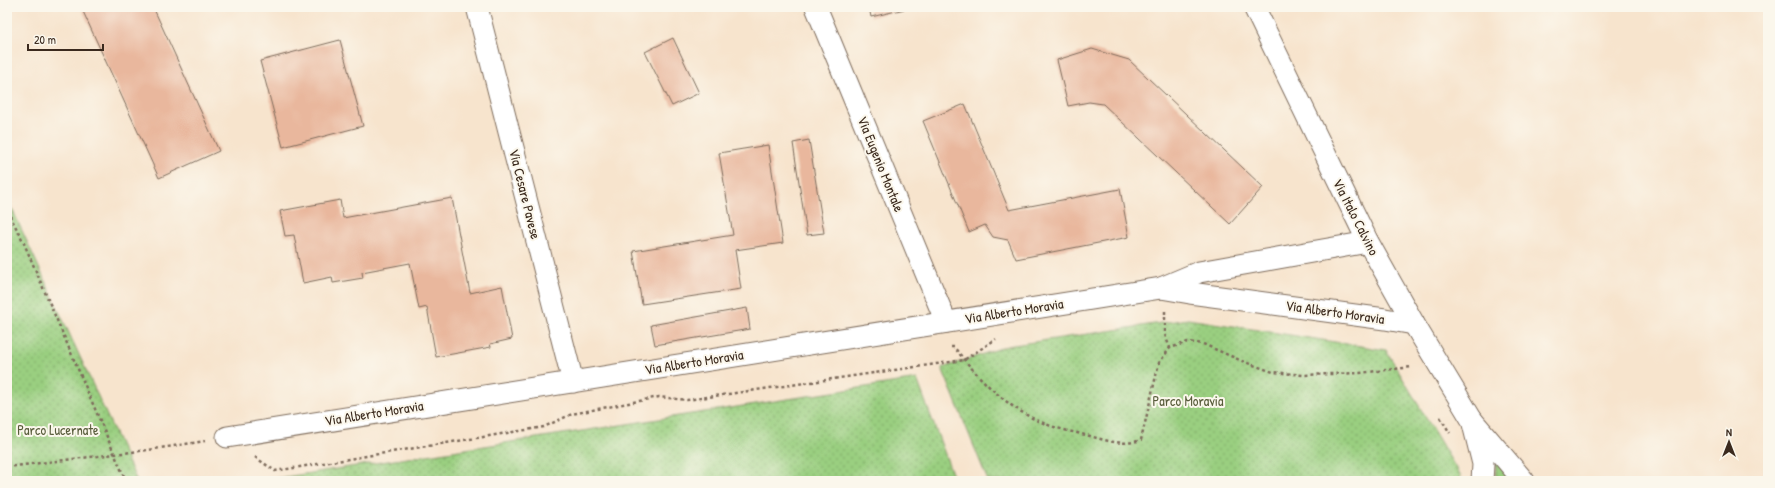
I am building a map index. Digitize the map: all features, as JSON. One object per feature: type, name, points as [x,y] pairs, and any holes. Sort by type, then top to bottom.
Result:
[{"type":"street","name":"Via Cesare Pavese","points":[[477,7],[574,382]]},
{"type":"street","name":"Via Eugenio Montale","points":[[816,7],[946,322]]},
{"type":"street","name":"Via Italo Calvino","points":[[1254,7],[1368,242],[1414,324],[1472,420]]},
{"type":"street","name":"Via Alberto Moravia","points":[[227,437],[1162,288],[1199,272],[1368,242]]},
{"type":"street","name":"Via Alberto Moravia","points":[[1162,288],[1190,294],[1385,318],[1414,324]]},
{"type":"street","points":[[1472,420],[1483,464],[1482,481]]},
{"type":"street","points":[[1472,420],[1524,481]]},
{"type":"path","points":[[7,210],[23,241],[126,481]]},
{"type":"path","points":[[1157,311],[1170,309]]},
{"type":"path","points":[[1165,310],[1165,335],[1170,348]]},
{"type":"path","points":[[7,467],[114,454],[227,437],[275,470],[544,427],[572,414],[660,397],[687,400],[964,360],[998,337]]},
{"type":"path","points":[[949,346],[954,347],[990,389],[1020,411],[1050,426],[1116,443],[1132,443],[1141,440],[1159,363],[1170,348],[1188,342],[1203,344],[1242,361],[1273,372],[1303,375],[1360,373],[1412,367]]},
{"type":"green space","name":"Parco Lucernate","points":[[7,201],[13,211],[137,481],[7,481]]},
{"type":"green space","name":"Parco Moravia","points":[[1188,319],[1386,350],[1461,477],[1459,481],[988,481],[942,368],[1007,346]]},
{"type":"green space","points":[[917,379],[955,481],[259,481]]},
{"type":"green space","points":[[1496,459],[1512,481],[1496,481]]},
{"type":"building","points":[[81,7],[153,7],[219,151],[159,178]]},
{"type":"building","points":[[869,7],[909,7],[909,8],[871,17]]},
{"type":"building","points":[[673,38],[699,93],[672,106],[645,52]]},
{"type":"building","points":[[340,40],[363,126],[283,147],[260,61]]},
{"type":"building","points":[[1092,49],[1129,60],[1263,187],[1230,224],[1103,104],[1089,102],[1068,106],[1057,60]]},
{"type":"building","points":[[965,104],[1009,210],[1120,189],[1129,237],[1016,259],[1008,240],[993,237],[985,225],[969,232],[923,121]]},
{"type":"building","points":[[809,140],[824,233],[807,235],[793,143]]},
{"type":"building","points":[[768,145],[783,243],[735,250],[741,289],[642,304],[633,251],[733,235],[719,153]]},
{"type":"building","points":[[452,198],[470,293],[502,286],[512,339],[490,344],[491,347],[436,357],[427,307],[419,309],[410,263],[362,272],[363,278],[333,283],[332,277],[303,283],[294,235],[285,236],[280,211],[340,200],[343,218]]},
{"type":"building","points":[[747,308],[750,329],[655,345],[651,325]]}]
